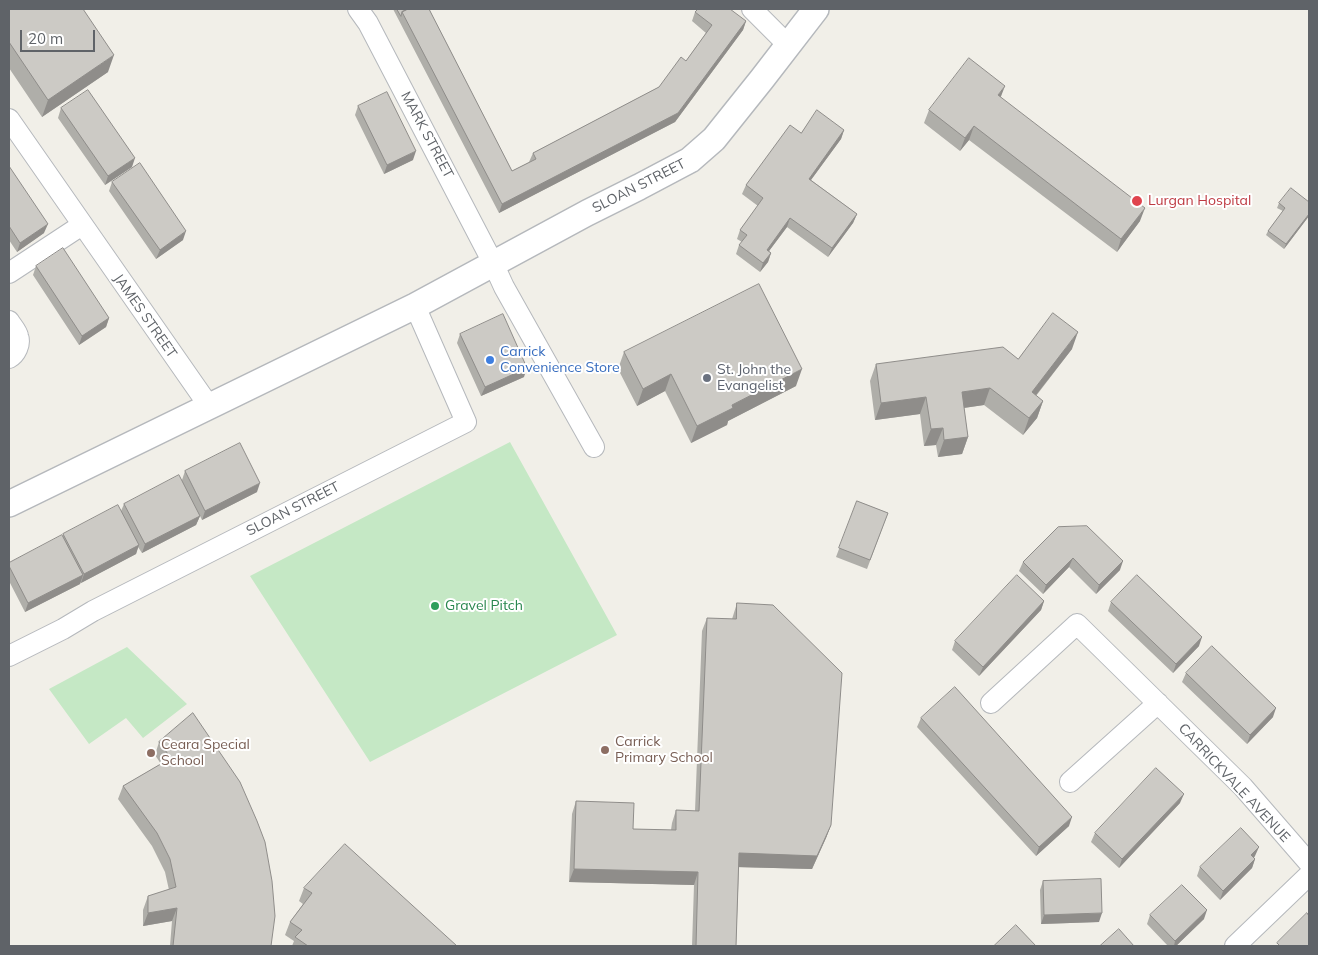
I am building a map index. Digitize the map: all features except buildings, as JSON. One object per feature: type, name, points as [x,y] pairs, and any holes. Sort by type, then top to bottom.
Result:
[{"type":"street","name":"MARK STREET","points":[[358,9],[368,23],[504,287],[594,447]]},
{"type":"street","points":[[752,9],[788,45]]},
{"type":"street","name":"SLOAN STREET","points":[[9,504],[415,306],[690,160],[714,139],[816,9]]},
{"type":"street","name":"JAMES STREET","points":[[9,119],[209,406]]},
{"type":"street","points":[[9,274],[82,225]]},
{"type":"street","name":"SLOAN STREET","points":[[9,656],[63,629],[93,611],[466,422],[415,306]]},
{"type":"street","points":[[9,321],[18,336],[19,346],[9,358]]},
{"type":"street","name":"CARRICKVALE AVENUE","points":[[991,703],[1077,624],[1243,787],[1309,863]]},
{"type":"street","points":[[1070,782],[1158,703]]},
{"type":"street","points":[[1235,946],[1309,875]]},
{"type":"green space","name":"Gravel Pitch","points":[[510,442],[617,635],[370,762],[250,576]]},
{"type":"green space","points":[[127,647],[187,704],[143,738],[126,718],[89,744],[49,689]]},
{"type":"place","name":"Lurgan Hospital","points":[[1137,201]]},
{"type":"place","name":"Carrick Convenience Store","points":[[490,360]]},
{"type":"place","name":"St. John the Evangelist","points":[[707,378]]},
{"type":"place","name":"Gravel Pitch","points":[[435,606]]},
{"type":"place","name":"Carrick Primary School","points":[[605,750]]},
{"type":"place","name":"Ceara Special School","points":[[151,753]]}]
